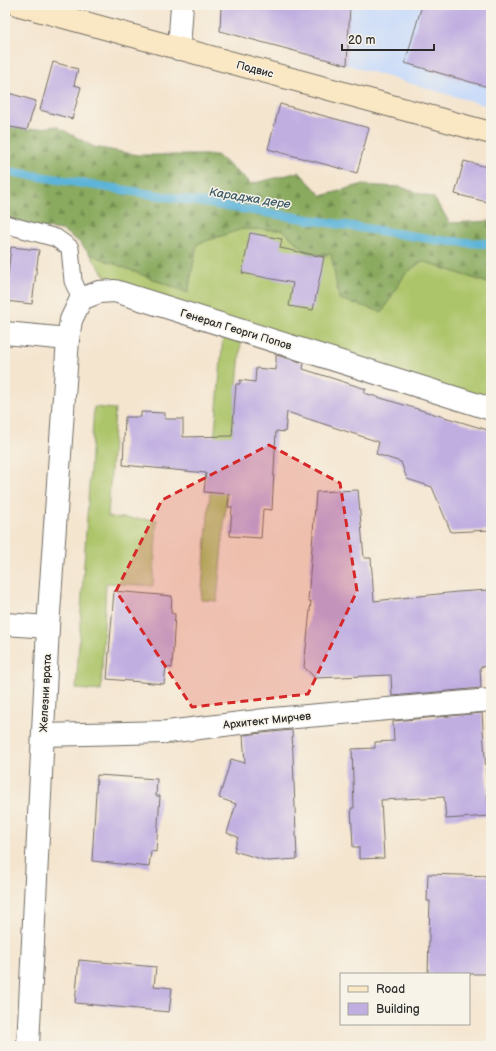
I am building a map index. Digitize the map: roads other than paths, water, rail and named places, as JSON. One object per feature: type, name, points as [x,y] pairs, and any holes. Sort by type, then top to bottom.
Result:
[{"type":"street","name":"Подвис","points":[[19,5],[491,134]]},
{"type":"street","points":[[179,49],[182,5]]},
{"type":"street","name":"Генерал Георги Попов","points":[[81,299],[99,292],[115,291],[491,409]]},
{"type":"street","points":[[5,333],[68,339],[71,320],[81,299]]},
{"type":"street","name":"Железни врата","points":[[28,1046],[48,627],[68,339]]},
{"type":"street","points":[[5,624],[48,627]]},
{"type":"street","name":"Архитект Мирчев","points":[[43,734],[167,732],[273,719],[491,700]]},
{"type":"lane","points":[[5,224],[56,238],[70,248],[73,281],[81,299]]},
{"type":"waterway","name":"Караджа дере","points":[[5,171],[444,241],[491,244]]}]
